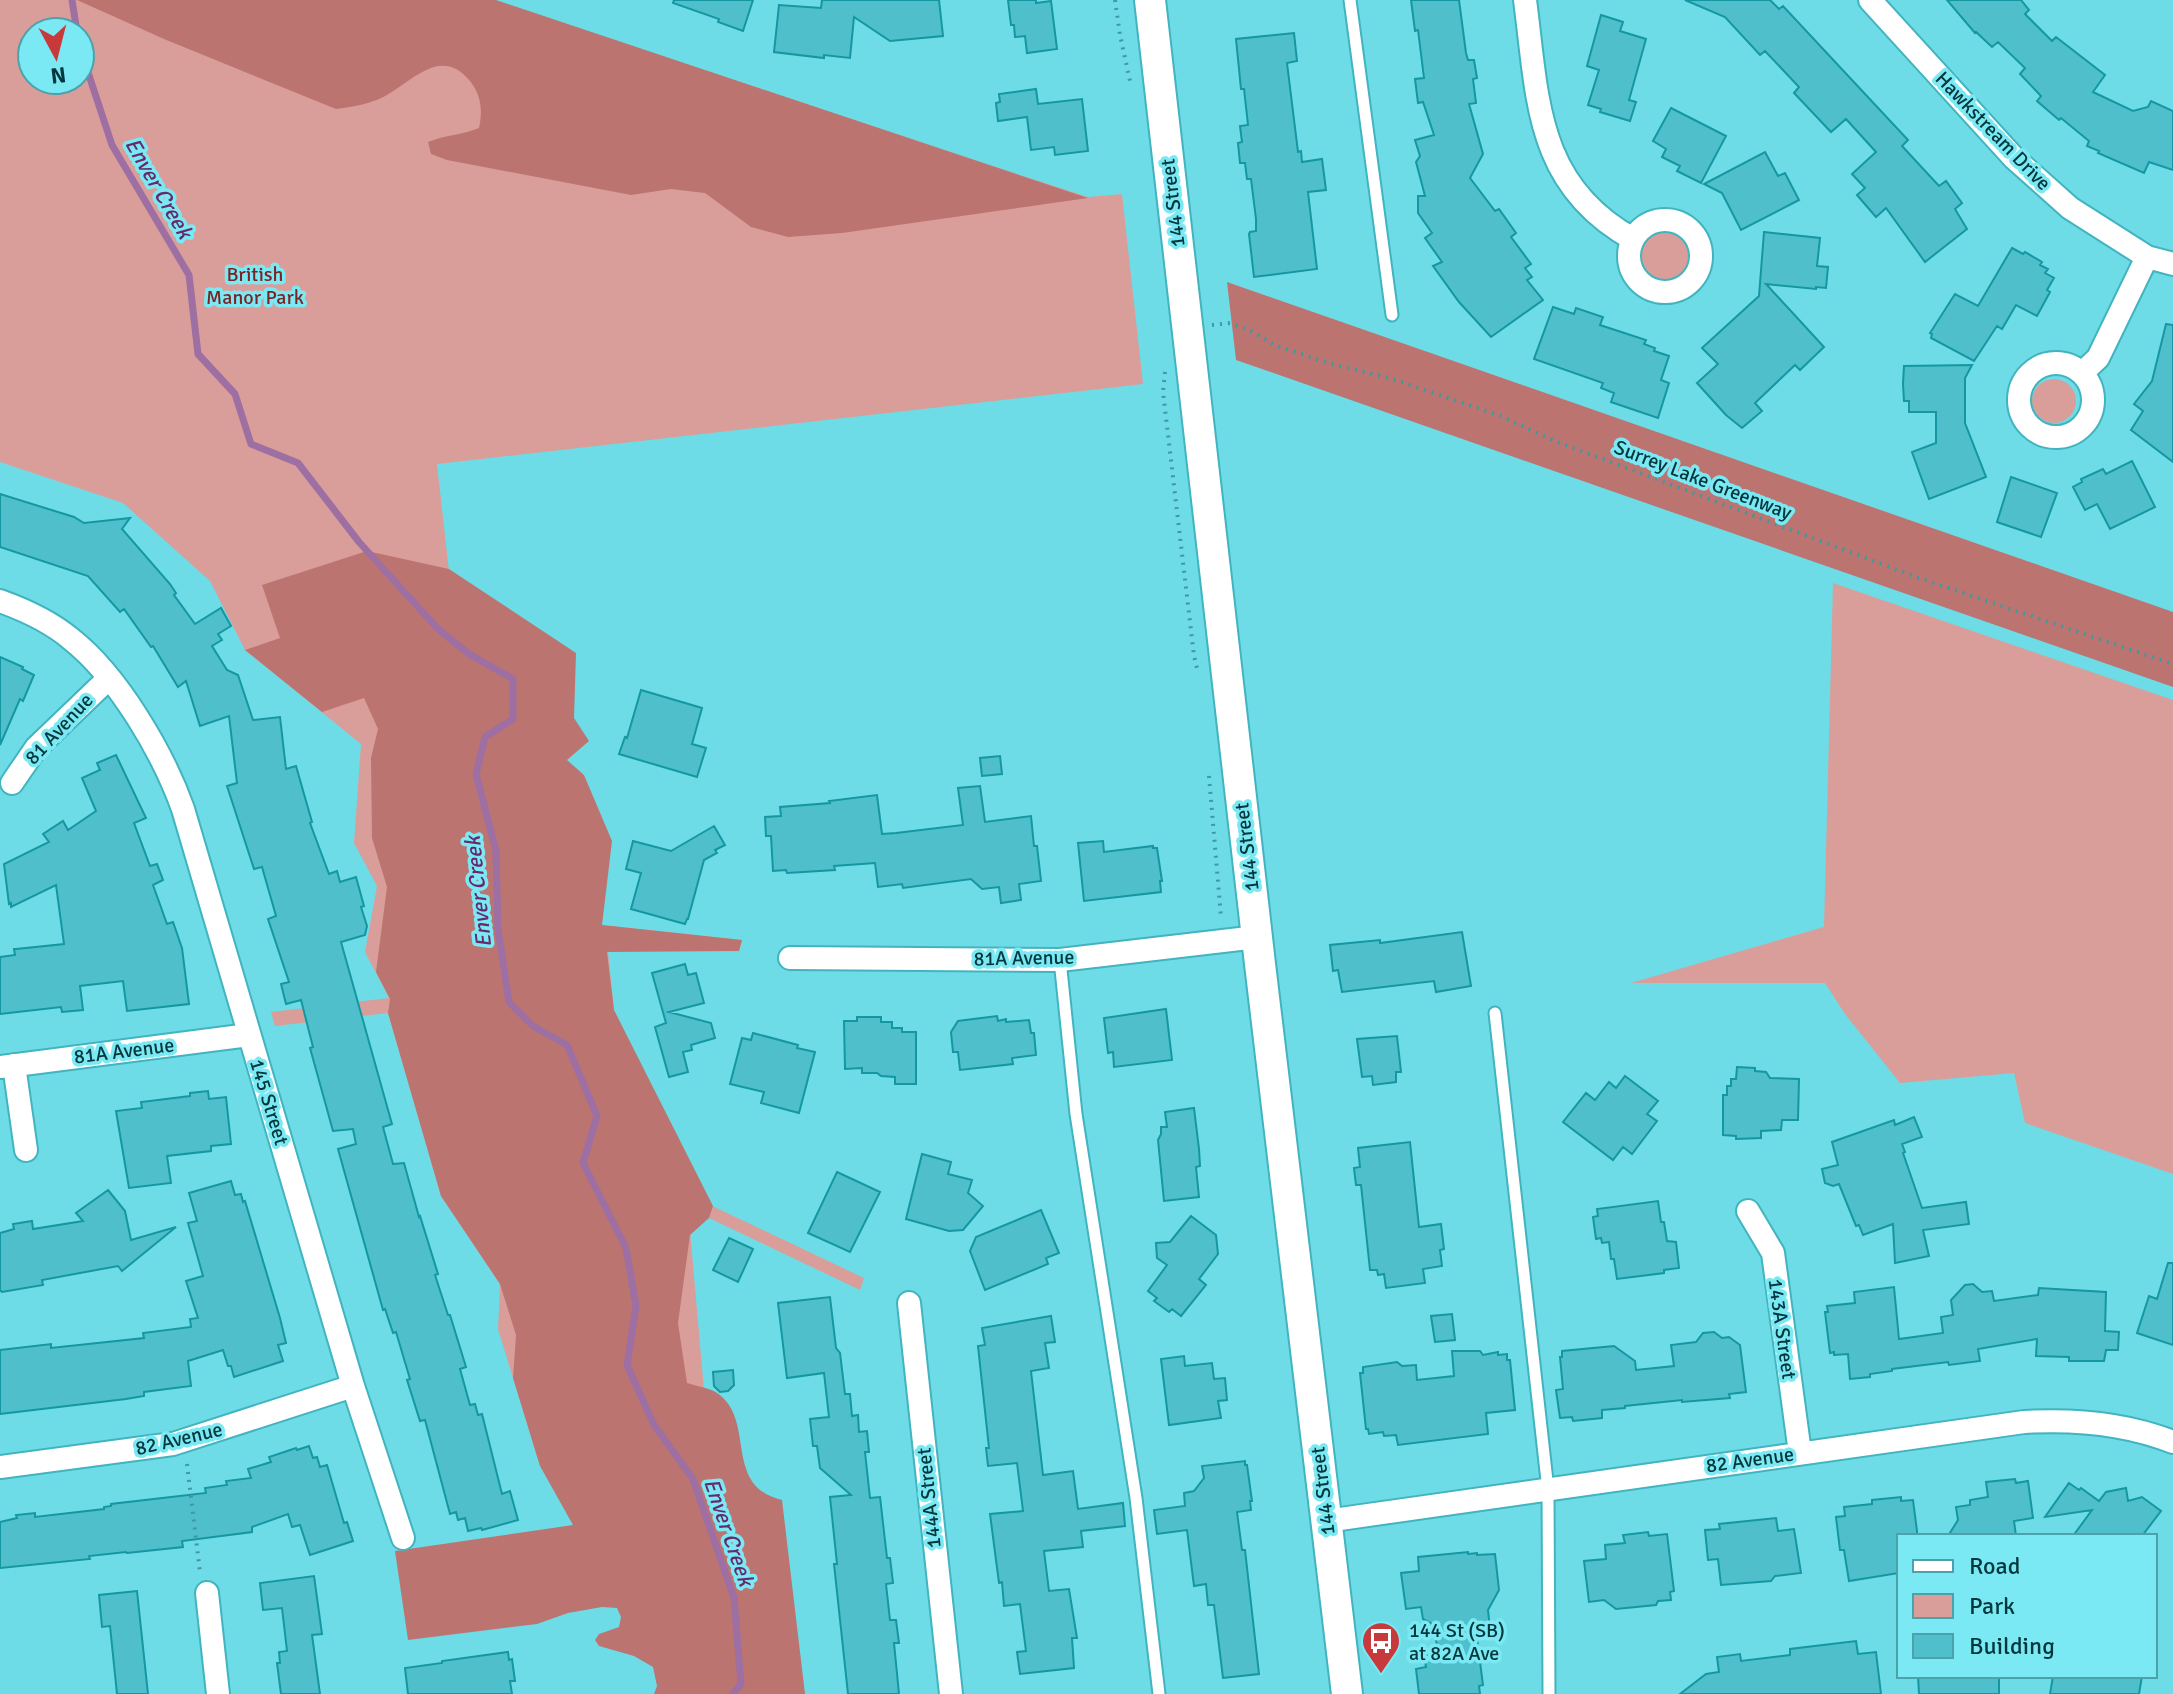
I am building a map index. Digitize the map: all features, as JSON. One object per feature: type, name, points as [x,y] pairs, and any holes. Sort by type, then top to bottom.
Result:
[{"type":"main road","name":"144 Street","points":[[1150,0],[1347,1694]]},
{"type":"street","points":[[1525,0],[1538,103],[1548,143],[1560,170],[1572,189],[1591,209],[1612,227],[1633,239]]},
{"type":"street","name":"Hawkstream Drive","points":[[1870,0],[2037,181],[2070,208],[2147,257],[2173,264]]},
{"type":"street","points":[[2082,373],[2098,358],[2147,257]]},
{"type":"street","name":"145 Street","points":[[0,601],[35,616],[70,637],[90,656],[109,678],[166,768],[177,794],[353,1386],[403,1538]]},
{"type":"street","name":"81 Avenue","points":[[12,783],[36,748],[109,678]]},
{"type":"street","name":"81A Avenue","points":[[790,958],[1060,960],[1257,937]]},
{"type":"street","name":"81A Avenue","points":[[7,1066],[249,1035]]},
{"type":"street","points":[[7,1066],[26,1150]]},
{"type":"street","name":"143A Street","points":[[1748,1211],[1773,1253],[1800,1453]]},
{"type":"street","name":"144A Street","points":[[909,1303],[951,1694]]},
{"type":"street","name":"82 Avenue","points":[[0,1467],[173,1444],[353,1386]]},
{"type":"street","name":"82 Avenue","points":[[1326,1521],[2002,1424],[2070,1420],[2116,1425],[2173,1442]]},
{"type":"street","points":[[204,1583],[218,1694]]},
{"type":"lane","points":[[1350,0],[1392,315]]},
{"type":"lane","points":[[1060,960],[1076,1114],[1132,1471],[1159,1694]]},
{"type":"lane","points":[[1495,1013],[1548,1490],[1549,1694]]},
{"type":"path","name":"Surrey Lake Greenway","points":[[1224,324],[1249,330],[1277,346],[1335,365],[1390,378],[1498,415],[1555,441],[1919,578],[2173,664]]},
{"type":"path","points":[[185,1456],[204,1583]]},
{"type":"green space","name":"British Manor Park","points":[[0,0],[477,0],[1088,197],[1122,194],[1143,384],[437,464],[476,812],[602,925],[742,940],[739,951],[608,951],[614,1010],[683,1150],[687,1194],[864,1278],[860,1290],[688,1208],[705,1401],[805,1694],[540,1466],[498,1329],[500,1284],[441,1196],[388,1013],[275,1026],[271,1012],[389,998],[365,952],[377,886],[354,843],[361,744],[245,650],[210,581],[123,503],[0,462]]},
{"type":"green space","points":[[1666,232],[1683,240],[1691,257],[1683,274],[1666,282],[1649,274],[1641,257],[1649,240]]},
{"type":"green space","points":[[2054,379],[2070,385],[2076,401],[2070,417],[2054,423],[2038,417],[2032,401],[2038,385]]},
{"type":"green space","points":[[1833,583],[2173,700],[2173,1174],[2025,1123],[2014,1073],[1900,1083],[1845,1014],[1825,983],[1631,983],[1824,927]]},
{"type":"shaded area","points":[[77,0],[496,0],[1088,198],[842,233],[788,237],[751,227],[705,193],[671,189],[631,195],[447,160],[431,154],[428,142],[479,128],[481,109],[474,86],[458,70],[447,66],[424,71],[374,101],[336,109]]},
{"type":"shaded area","points":[[1227,282],[2173,612],[2173,687],[1236,360]]},
{"type":"shaded area","points":[[367,551],[449,569],[576,653],[574,718],[589,741],[567,760],[584,775],[612,841],[602,925],[742,940],[739,951],[607,952],[614,1010],[713,1206],[709,1218],[690,1235],[678,1323],[687,1383],[714,1391],[729,1405],[736,1419],[752,1481],[764,1492],[782,1500],[805,1694],[654,1694],[657,1686],[653,1667],[634,1656],[599,1646],[595,1640],[599,1634],[619,1627],[621,1617],[617,1608],[602,1607],[568,1613],[537,1624],[408,1640],[395,1551],[573,1525],[540,1466],[513,1378],[516,1335],[500,1284],[441,1196],[388,1013],[390,999],[376,972],[387,887],[372,838],[371,758],[378,729],[364,698],[322,712],[245,650],[280,638],[262,585]]},
{"type":"building","points":[[674,0],[753,0],[743,31],[673,3]]},
{"type":"building","points":[[822,0],[939,0],[943,36],[890,41],[854,17],[850,58],[774,52],[779,5],[821,8]]},
{"type":"building","points":[[1008,0],[1051,1],[1057,49],[1027,53],[1025,36],[1015,37]]},
{"type":"building","points":[[1411,0],[1459,0],[1466,53],[1468,60],[1474,60],[1477,78],[1473,79],[1476,103],[1469,104],[1483,154],[1470,178],[1516,233],[1511,237],[1531,264],[1525,268],[1532,277],[1527,280],[1543,300],[1491,337],[1459,302],[1433,266],[1442,262],[1425,238],[1432,233],[1418,213],[1418,196],[1425,196],[1416,162],[1420,156],[1415,140],[1434,135],[1423,102],[1418,103],[1415,79],[1424,78]]},
{"type":"building","points":[[1685,0],[1770,0],[1779,9],[1783,6],[1908,140],[1902,146],[1939,186],[1946,181],[1962,203],[1955,209],[1967,229],[1925,262],[1886,208],[1876,217],[1857,195],[1865,188],[1852,174],[1876,152],[1846,119],[1831,132],[1794,93],[1799,87],[1765,51],[1760,55],[1725,17]]},
{"type":"building","points":[[1947,0],[2021,0],[2029,10],[2025,14],[2052,41],[2056,37],[2105,75],[2093,92],[2133,111],[2148,107],[2151,101],[2173,111],[2173,170],[2149,162],[2144,173],[2087,146],[2089,141],[2037,101],[2041,96],[2020,74],[2025,68],[1998,42],[1992,47],[1975,33]]},
{"type":"building","points":[[1601,15],[1623,22],[1620,31],[1646,39],[1629,100],[1636,102],[1630,121],[1588,105],[1599,70],[1587,66]]},
{"type":"building","points":[[1294,33],[1297,61],[1287,63],[1298,152],[1301,151],[1302,162],[1322,159],[1326,190],[1308,192],[1317,269],[1254,277],[1249,234],[1256,231],[1256,219],[1251,179],[1247,179],[1245,163],[1240,163],[1240,126],[1248,125],[1236,39]]},
{"type":"building","points":[[1036,89],[1038,104],[1082,99],[1088,151],[1055,155],[1054,147],[1031,150],[1027,117],[998,121],[996,103],[1000,102],[999,94]]},
{"type":"building","points":[[1671,108],[1726,136],[1701,183],[1677,171],[1680,166],[1662,157],[1666,149],[1653,141]]},
{"type":"building","points":[[1765,152],[1778,176],[1785,173],[1799,200],[1741,230],[1722,193],[1704,184]]},
{"type":"building","points":[[1764,232],[1820,238],[1817,266],[1828,267],[1826,288],[1766,284],[1824,347],[1800,370],[1795,365],[1755,403],[1762,411],[1742,428],[1697,383],[1718,364],[1702,348],[1759,296]]},
{"type":"building","points":[[2012,248],[2042,262],[2040,265],[2048,269],[2045,273],[2054,278],[2037,316],[2016,305],[2002,329],[1997,326],[1974,361],[1931,338],[1930,333],[1955,294],[1978,306]]},
{"type":"building","points":[[1553,307],[1574,314],[1576,308],[1603,317],[1600,325],[1646,340],[1644,344],[1655,348],[1654,351],[1669,356],[1661,380],[1669,383],[1658,418],[1611,402],[1614,393],[1601,388],[1603,383],[1534,359]]},
{"type":"building","points":[[2166,324],[2173,325],[2173,462],[2131,430],[2143,411],[2134,404],[2152,381]]},
{"type":"building","points":[[1972,365],[1965,378],[1965,423],[1986,477],[1929,499],[1912,452],[1936,443],[1936,412],[1909,412],[1909,401],[1904,401],[1904,366]]},
{"type":"building","points":[[2132,461],[2155,507],[2110,529],[2097,504],[2085,510],[2073,487],[2082,482],[2081,479],[2103,469],[2106,474]]},
{"type":"building","points":[[2011,477],[2057,493],[2041,537],[1997,522]]},
{"type":"building","points":[[0,494],[74,517],[84,523],[130,518],[122,529],[170,584],[176,593],[174,595],[195,624],[221,608],[231,626],[218,634],[222,640],[212,646],[227,670],[238,675],[253,720],[280,717],[286,769],[296,766],[310,823],[329,874],[337,871],[340,882],[356,877],[364,906],[361,907],[367,926],[365,935],[341,942],[392,1124],[383,1127],[393,1164],[404,1163],[438,1274],[435,1275],[466,1367],[460,1369],[470,1405],[475,1404],[478,1415],[482,1414],[502,1494],[510,1491],[518,1520],[468,1531],[465,1518],[458,1520],[456,1512],[450,1514],[425,1420],[420,1421],[396,1332],[393,1333],[383,1310],[338,1149],[356,1144],[353,1129],[333,1131],[310,1048],[313,1047],[301,1000],[286,1004],[281,984],[289,982],[268,919],[276,916],[262,867],[254,869],[227,786],[237,783],[229,716],[200,726],[186,681],[178,687],[153,646],[124,609],[120,612],[88,576],[0,547]]},
{"type":"building","points":[[0,657],[34,675],[0,745]]},
{"type":"building","points":[[641,690],[702,708],[692,744],[706,748],[697,777],[619,754]]},
{"type":"building","points":[[116,755],[146,818],[134,823],[150,866],[157,864],[163,880],[153,885],[167,924],[173,922],[182,948],[189,1004],[127,1011],[123,981],[80,986],[83,1010],[62,1012],[61,1007],[0,1014],[0,957],[15,955],[14,949],[64,944],[56,885],[11,907],[4,864],[49,842],[43,834],[63,821],[68,830],[96,811],[82,778],[100,770],[97,763]]},
{"type":"building","points":[[1000,756],[1002,774],[982,776],[980,758]]},
{"type":"building","points":[[980,786],[985,822],[1031,816],[1041,881],[1019,884],[1021,900],[1001,903],[999,887],[982,889],[971,879],[903,888],[902,884],[878,887],[875,863],[834,866],[835,870],[773,871],[771,836],[766,836],[765,817],[781,816],[780,807],[877,795],[882,834],[896,833],[963,825],[958,788]]},
{"type":"building","points":[[714,826],[725,845],[704,860],[685,924],[631,909],[641,873],[626,869],[633,841],[671,851]]},
{"type":"building","points":[[1103,841],[1104,852],[1157,848],[1161,892],[1084,901],[1078,843]]},
{"type":"building","points":[[1462,932],[1471,986],[1436,992],[1434,981],[1342,992],[1338,970],[1333,971],[1330,945],[1380,940],[1380,943]]},
{"type":"building","points":[[685,964],[688,975],[696,973],[704,1003],[669,1012],[711,1023],[715,1038],[691,1045],[692,1050],[683,1052],[688,1072],[669,1077],[655,1027],[666,1023],[652,973]]},
{"type":"building","points":[[1166,1009],[1172,1060],[1114,1067],[1113,1052],[1108,1053],[1104,1018]]},
{"type":"building","points":[[997,1016],[998,1021],[1006,1019],[1006,1022],[1029,1020],[1036,1055],[1012,1058],[1013,1064],[960,1070],[958,1052],[953,1052],[951,1032],[958,1021]]},
{"type":"building","points":[[857,1017],[881,1017],[881,1022],[892,1022],[892,1028],[916,1032],[916,1084],[895,1084],[895,1077],[862,1073],[862,1068],[845,1069],[844,1021],[857,1021]]},
{"type":"building","points":[[753,1033],[815,1052],[799,1113],[761,1103],[764,1092],[730,1084],[742,1038],[751,1040]]},
{"type":"building","points":[[1397,1036],[1401,1072],[1396,1072],[1396,1082],[1373,1085],[1372,1076],[1362,1077],[1357,1039]]},
{"type":"building","points":[[1737,1067],[1755,1068],[1755,1071],[1766,1072],[1770,1078],[1799,1079],[1798,1120],[1782,1120],[1781,1130],[1761,1131],[1761,1138],[1736,1139],[1736,1136],[1723,1135],[1723,1095],[1727,1095],[1731,1079],[1736,1079]]},
{"type":"building","points":[[1625,1076],[1658,1101],[1647,1114],[1657,1121],[1632,1154],[1623,1147],[1613,1160],[1563,1122],[1586,1093],[1595,1100],[1609,1082],[1616,1088]]},
{"type":"building","points":[[208,1091],[209,1099],[226,1097],[231,1144],[211,1146],[211,1151],[167,1156],[171,1183],[129,1188],[116,1111],[142,1108],[141,1102]]},
{"type":"building","points":[[1194,1108],[1200,1166],[1196,1167],[1199,1197],[1164,1201],[1158,1140],[1161,1127],[1167,1127],[1165,1112]]},
{"type":"building","points":[[1914,1117],[1922,1137],[1902,1144],[1922,1208],[1966,1202],[1969,1224],[1923,1230],[1929,1256],[1895,1263],[1893,1224],[1863,1235],[1859,1225],[1856,1226],[1839,1184],[1833,1186],[1825,1183],[1822,1169],[1838,1165],[1832,1142],[1894,1120],[1895,1125]]},
{"type":"building","points":[[1410,1142],[1419,1227],[1441,1224],[1444,1249],[1440,1250],[1442,1266],[1423,1269],[1425,1283],[1386,1288],[1384,1274],[1378,1275],[1377,1270],[1370,1270],[1361,1185],[1356,1185],[1354,1168],[1360,1167],[1358,1148]]},
{"type":"building","points":[[922,1154],[951,1162],[948,1174],[972,1180],[968,1193],[983,1206],[963,1230],[949,1231],[906,1219]]},
{"type":"building","points":[[837,1172],[880,1192],[850,1252],[808,1233]]},
{"type":"building","points":[[231,1181],[235,1195],[241,1194],[245,1201],[280,1318],[286,1343],[278,1345],[283,1361],[234,1377],[223,1350],[188,1361],[191,1386],[144,1392],[144,1396],[126,1399],[0,1414],[0,1350],[144,1338],[143,1333],[191,1327],[190,1319],[198,1318],[186,1281],[203,1276],[188,1223],[197,1221],[189,1193]]},
{"type":"building","points":[[108,1190],[125,1211],[131,1240],[176,1227],[122,1271],[118,1266],[42,1280],[43,1285],[0,1290],[0,1233],[14,1229],[13,1224],[32,1221],[33,1229],[83,1221],[76,1213]]},
{"type":"building","points":[[1658,1201],[1667,1241],[1676,1242],[1679,1268],[1617,1279],[1609,1242],[1602,1243],[1601,1238],[1596,1239],[1593,1217],[1598,1216],[1597,1209]]},
{"type":"building","points":[[1041,1210],[1059,1253],[1046,1258],[1048,1264],[985,1290],[970,1251],[976,1237]]},
{"type":"building","points":[[1191,1216],[1216,1235],[1218,1254],[1199,1279],[1206,1285],[1181,1316],[1154,1301],[1157,1298],[1148,1291],[1167,1265],[1157,1258],[1156,1243],[1170,1242]]},
{"type":"building","points":[[729,1238],[753,1249],[738,1282],[713,1270]]},
{"type":"building","points":[[2168,1263],[2173,1263],[2173,1345],[2137,1333],[2149,1296],[2157,1299]]},
{"type":"building","points":[[1973,1284],[1982,1292],[1992,1291],[1994,1301],[2038,1295],[2039,1288],[2106,1292],[2105,1331],[2119,1332],[2118,1350],[2106,1350],[2104,1361],[2069,1361],[2069,1357],[2036,1356],[2037,1339],[1978,1349],[1980,1361],[1892,1369],[1870,1374],[1870,1377],[1850,1379],[1848,1354],[1830,1353],[1827,1306],[1855,1303],[1854,1292],[1894,1287],[1899,1339],[1943,1333],[1941,1317],[1953,1315],[1951,1300],[1965,1285]]},
{"type":"building","points":[[830,1297],[845,1394],[850,1394],[852,1416],[858,1415],[859,1432],[867,1431],[869,1452],[865,1452],[870,1498],[880,1497],[893,1583],[886,1584],[890,1620],[896,1620],[899,1643],[894,1643],[899,1694],[848,1694],[830,1497],[851,1495],[820,1468],[817,1446],[813,1446],[810,1419],[829,1417],[824,1373],[787,1378],[778,1303]]},
{"type":"building","points":[[1452,1314],[1455,1340],[1435,1342],[1431,1316]]},
{"type":"building","points":[[1051,1316],[1055,1342],[1045,1343],[1049,1368],[1031,1371],[1043,1475],[1073,1471],[1078,1509],[1123,1503],[1125,1526],[1081,1531],[1083,1547],[1044,1551],[1049,1591],[1069,1589],[1077,1638],[1072,1638],[1074,1668],[1020,1674],[1017,1652],[1026,1651],[1020,1604],[1004,1606],[990,1514],[1023,1511],[1017,1463],[988,1466],[986,1448],[989,1448],[978,1346],[985,1345],[982,1328]]},
{"type":"building","points":[[1714,1332],[1740,1345],[1746,1392],[1729,1394],[1730,1398],[1682,1400],[1602,1410],[1602,1418],[1573,1421],[1572,1417],[1560,1418],[1556,1390],[1563,1389],[1562,1351],[1614,1346],[1635,1361],[1636,1370],[1674,1366],[1671,1345],[1696,1342],[1703,1333]]},
{"type":"building","points":[[1452,1351],[1507,1354],[1515,1410],[1486,1413],[1488,1434],[1398,1445],[1396,1435],[1384,1436],[1383,1432],[1369,1434],[1360,1373],[1363,1373],[1363,1367],[1397,1362],[1402,1366],[1416,1365],[1417,1380],[1454,1376]]},
{"type":"building","points":[[1184,1356],[1185,1366],[1212,1363],[1214,1379],[1225,1378],[1227,1400],[1218,1401],[1221,1418],[1169,1425],[1161,1359]]},
{"type":"building","points":[[733,1370],[734,1385],[728,1391],[720,1392],[714,1386],[713,1372]]},
{"type":"building","points":[[309,1446],[320,1467],[327,1465],[344,1523],[347,1522],[353,1541],[310,1555],[300,1525],[292,1527],[288,1514],[252,1527],[252,1532],[182,1541],[183,1547],[0,1568],[0,1522],[17,1518],[16,1515],[35,1513],[35,1517],[206,1493],[205,1488],[227,1485],[226,1481],[251,1478],[248,1469],[271,1462],[269,1457]]},
{"type":"building","points":[[1245,1461],[1251,1510],[1237,1512],[1242,1550],[1245,1550],[1259,1674],[1223,1678],[1214,1605],[1208,1605],[1206,1584],[1194,1586],[1187,1530],[1157,1534],[1154,1510],[1185,1506],[1184,1493],[1194,1491],[1204,1478],[1202,1466]]},
{"type":"building","points":[[2028,1481],[2033,1518],[2014,1521],[2016,1534],[1949,1534],[1958,1520],[1956,1507],[1970,1505],[1970,1500],[1988,1497],[1986,1482]]},
{"type":"building","points":[[2069,1483],[2099,1501],[2106,1492],[2126,1488],[2128,1501],[2142,1497],[2161,1511],[2144,1534],[2074,1534],[2092,1510],[2045,1517]]},
{"type":"building","points":[[1901,1497],[1901,1501],[1913,1500],[1917,1534],[1897,1534],[1897,1573],[1849,1581],[1844,1550],[1840,1550],[1836,1517],[1845,1516],[1844,1507],[1872,1504],[1872,1500]]},
{"type":"building","points":[[1776,1518],[1778,1531],[1794,1529],[1801,1573],[1775,1576],[1771,1581],[1721,1585],[1718,1559],[1708,1560],[1705,1530],[1720,1529],[1719,1524]]},
{"type":"building","points":[[1648,1532],[1649,1536],[1667,1534],[1674,1591],[1670,1592],[1671,1600],[1658,1601],[1656,1605],[1616,1609],[1604,1600],[1589,1602],[1584,1561],[1606,1559],[1605,1545],[1625,1543],[1623,1535]]},
{"type":"building","points":[[1468,1552],[1495,1554],[1499,1590],[1488,1610],[1490,1629],[1476,1631],[1483,1685],[1479,1686],[1480,1694],[1419,1694],[1416,1669],[1426,1667],[1424,1656],[1438,1654],[1434,1625],[1423,1619],[1421,1607],[1406,1609],[1401,1573],[1419,1571],[1418,1557]]},
{"type":"building","points":[[314,1576],[322,1634],[312,1635],[320,1694],[281,1694],[277,1663],[280,1663],[279,1652],[287,1651],[282,1608],[263,1610],[260,1583]]},
{"type":"building","points":[[137,1591],[148,1694],[117,1694],[110,1626],[102,1627],[99,1595]]},
{"type":"building","points":[[1856,1641],[1858,1654],[1876,1652],[1881,1694],[1680,1694],[1706,1674],[1719,1672],[1717,1657],[1740,1654],[1741,1661],[1790,1655],[1790,1649]]},
{"type":"building","points":[[508,1652],[515,1681],[510,1681],[512,1694],[408,1694],[405,1668]]},
{"type":"building","points":[[1918,1678],[1999,1678],[1999,1694],[1919,1694]]},
{"type":"building","points":[[2053,1678],[2142,1678],[2139,1694],[2050,1694]]},
{"type":"waterway","name":"Enver Creek","points":[[72,0],[74,16]]},
{"type":"waterway","name":"Enver Creek","points":[[96,96],[112,145],[189,275],[198,354],[235,394],[251,444],[298,463],[359,542],[438,629],[469,654],[513,679],[513,719],[485,737],[476,774],[496,851],[498,929],[509,1002],[533,1026],[567,1045],[597,1116],[583,1163],[626,1248],[636,1306],[627,1365],[654,1425],[693,1479],[734,1598],[741,1684],[733,1694]]},
{"type":"place","name":"144 St (SB) at 82A Ave","points":[[1381,1675]]}]
